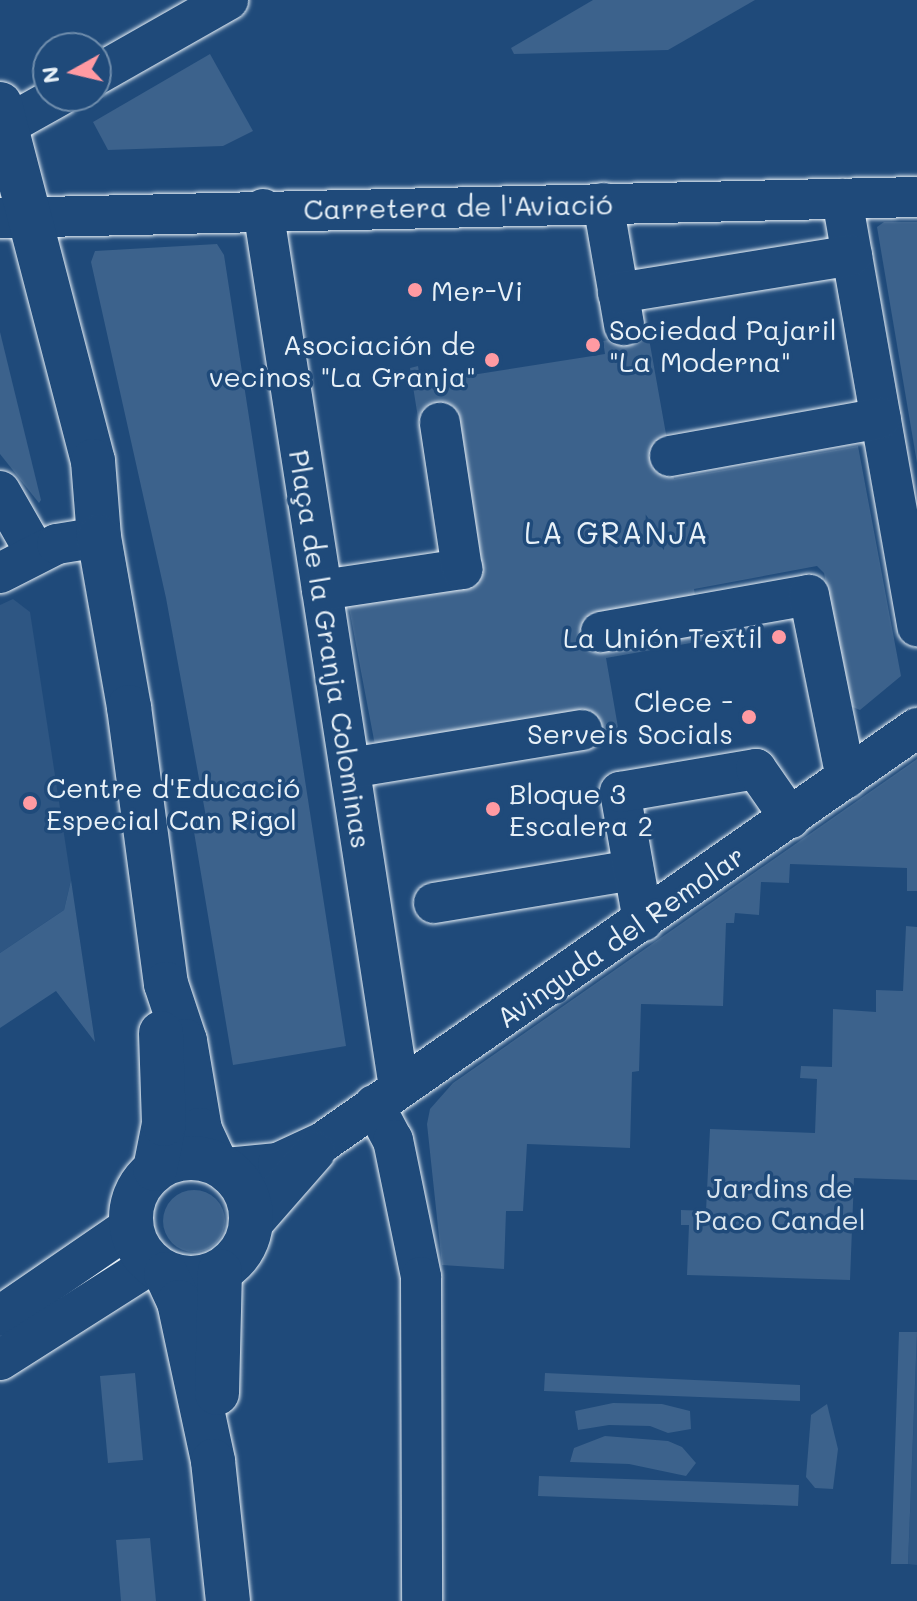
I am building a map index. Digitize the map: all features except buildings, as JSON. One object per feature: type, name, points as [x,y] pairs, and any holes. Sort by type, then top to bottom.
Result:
[{"type":"main road","points":[[3,120],[6,215],[93,461],[99,537],[129,707],[166,984],[185,1041],[200,1130],[220,1165],[246,1193],[251,1225],[239,1256],[220,1271],[197,1279],[159,1269]]},
{"type":"main road","points":[[166,984],[159,1048],[164,1124],[155,1169],[134,1198],[131,1226],[179,1302],[213,1461],[228,1601]]},
{"type":"main road","points":[[155,1169],[180,1158],[220,1165]]},
{"type":"main road","points":[[213,1461],[220,1271]]},
{"type":"street","points":[[112,66],[228,0]]},
{"type":"street","points":[[3,120],[32,108]]},
{"type":"street","name":"Carretera de l'Aviació","points":[[6,215],[917,197]]},
{"type":"street","points":[[842,199],[917,626]]},
{"type":"street","points":[[603,203],[621,309],[852,255]]},
{"type":"street","name":"Plaça de la Granja Colominas","points":[[263,209],[350,768],[386,1097],[421,1277],[422,1601]]},
{"type":"street","points":[[670,456],[881,418]]},
{"type":"street","points":[[322,590],[462,569],[440,423]]},
{"type":"street","points":[[0,491],[30,536],[35,552]]},
{"type":"street","points":[[0,573],[35,552],[99,537]]},
{"type":"street","points":[[601,632],[809,595],[846,778]]},
{"type":"street","name":"Avinguda del Remolar","points":[[220,1165],[278,1163],[323,1142],[917,728]]},
{"type":"street","points":[[350,768],[582,730]]},
{"type":"street","points":[[643,921],[620,792],[756,769],[790,818]]},
{"type":"street","points":[[434,903],[633,870]]},
{"type":"street","name":"Avinguda del Remolar","points":[[251,1225],[323,1142]]},
{"type":"street","points":[[0,1316],[131,1226]]},
{"type":"street","points":[[0,1360],[105,1291],[159,1269]]},
{"type":"shaded area","name":"Centre d'Educació Especial Can Rigol","points":[[13,599],[30,612],[71,880],[64,910],[0,953],[0,605]]},
{"type":"shaded area","points":[[917,1335],[917,1565],[908,1564]]},
{"type":"green space","points":[[593,0],[755,0],[668,50],[514,54],[511,48]]},
{"type":"green space","points":[[210,54],[253,131],[223,146],[108,150],[93,122]]},
{"type":"green space","points":[[884,222],[917,222],[917,463],[877,227]]},
{"type":"green space","points":[[217,244],[224,255],[346,1046],[233,1065],[192,820],[206,817],[166,598],[91,262],[95,251]]},
{"type":"green space","points":[[0,332],[41,500],[39,503],[0,454]]},
{"type":"green space","points":[[648,333],[674,479],[858,446],[901,676],[860,710],[850,706],[824,573],[817,566],[694,589],[702,641],[606,658],[620,739],[381,777],[342,571],[440,555],[410,368],[418,366],[421,383],[605,354],[603,341]]},
{"type":"green space","points":[[917,759],[917,891],[907,891],[907,868],[790,864],[789,883],[761,882],[759,915],[735,913],[734,923],[726,923],[723,1006],[641,1004],[639,1071],[632,1072],[630,1148],[527,1144],[523,1211],[506,1211],[504,1269],[442,1265],[427,1124],[430,1109],[453,1083]]},
{"type":"green space","points":[[71,880],[95,1042],[56,991],[0,1028],[0,953],[64,910]]},
{"type":"green space","name":"Jardins de Paco Candel","points":[[906,926],[917,927],[917,1180],[854,1178],[850,1280],[687,1275],[689,1225],[681,1225],[681,1210],[706,1211],[710,1129],[815,1133],[817,1079],[800,1078],[801,1066],[832,1067],[833,1009],[876,1012],[876,990],[903,991]]},
{"type":"green space","points":[[188,1190],[200,1190],[216,1199],[223,1209],[223,1233],[216,1243],[200,1252],[188,1252],[168,1238],[163,1227],[163,1215],[177,1195]]},
{"type":"green space","points":[[899,1332],[917,1332],[908,1564],[891,1564]]},
{"type":"green space","points":[[135,1373],[143,1460],[108,1463],[100,1376]]},
{"type":"green space","points":[[545,1373],[800,1385],[800,1401],[544,1391]]},
{"type":"green space","points":[[613,1403],[662,1404],[690,1411],[691,1429],[668,1433],[650,1426],[609,1425],[578,1430],[575,1411]]},
{"type":"green space","points":[[827,1404],[838,1449],[833,1489],[815,1488],[806,1477],[811,1415]]},
{"type":"green space","points":[[605,1436],[668,1441],[682,1447],[696,1463],[686,1476],[629,1464],[570,1462],[574,1448]]},
{"type":"green space","points":[[539,1476],[799,1485],[798,1506],[538,1496]]},
{"type":"green space","points":[[150,1538],[156,1601],[121,1601],[116,1540]]},
{"type":"place","name":"Mer-Vi","points":[[415,290]]},
{"type":"place","name":"Sociedad Pajaril \"La Moderna\"","points":[[593,345]]},
{"type":"place","name":"Asociación de vecinos \"La Granja\"","points":[[492,360]]},
{"type":"place","name":"La Unión Textil","points":[[779,637]]},
{"type":"place","name":"Clece - Serveis Socials","points":[[749,717]]},
{"type":"place","name":"Centre d'Educació Especial Can Rigol","points":[[30,803]]},
{"type":"place","name":"Bloque 3 Escalera 2","points":[[493,809]]},
{"type":"district","name":"LA GRANJA","points":[[617,532]]}]
